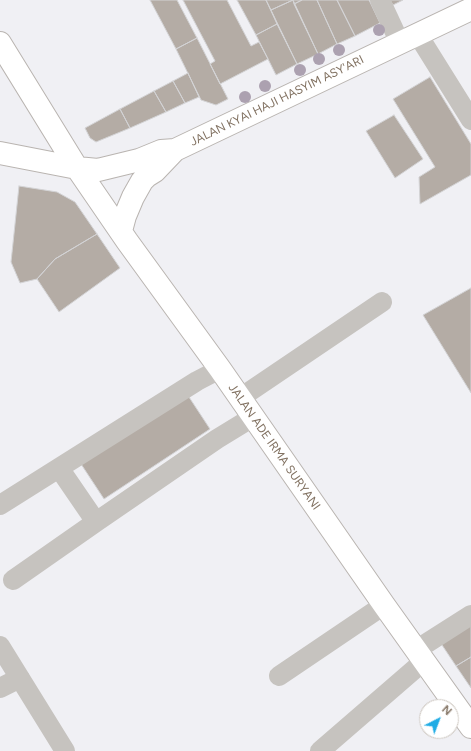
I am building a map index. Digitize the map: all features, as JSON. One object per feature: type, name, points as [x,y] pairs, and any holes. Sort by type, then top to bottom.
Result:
[{"type":"main road","name":"JALAN KYAI HAJI HASYIM ASY'ARI","points":[[0,154],[77,168],[98,170],[139,160],[161,151],[175,150],[471,9]]},
{"type":"main road","name":"JALAN ADE IRMA SURYANI","points":[[0,43],[77,168],[471,727]]},
{"type":"main road","points":[[121,231],[125,216],[142,181],[155,171],[175,150]]},
{"type":"street","points":[[380,0],[471,120]]},
{"type":"street","points":[[240,398],[382,302]]},
{"type":"street","points":[[0,505],[197,381],[220,369]]},
{"type":"street","points":[[13,580],[217,439],[253,416]]},
{"type":"street","points":[[60,468],[96,522]]},
{"type":"street","points":[[279,676],[384,605]]},
{"type":"street","points":[[320,751],[420,656],[471,615]]},
{"type":"street","points":[[0,646],[66,751]]},
{"type":"street","points":[[0,688],[20,678]]},
{"type":"building","points":[[150,0],[177,0],[197,38],[176,49]]},
{"type":"building","points":[[183,0],[227,0],[251,46],[259,42],[268,59],[220,84],[210,64],[215,61]]},
{"type":"building","points":[[237,0],[266,0],[277,24],[256,35]]},
{"type":"building","points":[[266,0],[293,0],[271,10]]},
{"type":"building","points":[[293,0],[302,0],[294,4]]},
{"type":"building","points":[[293,0],[318,54],[297,64],[271,10]]},
{"type":"building","points":[[302,0],[317,0],[337,44],[318,54],[294,4]]},
{"type":"building","points":[[317,0],[337,0],[355,36],[337,44]]},
{"type":"building","points":[[337,0],[369,0],[380,23],[355,36]]},
{"type":"building","points":[[390,0],[403,0],[393,5]]},
{"type":"building","points":[[277,24],[297,64],[276,75],[256,35]]},
{"type":"building","points":[[197,38],[228,99],[216,105],[201,100],[176,49]]},
{"type":"building","points":[[188,73],[199,97],[185,103],[173,81]]},
{"type":"building","points":[[430,77],[471,144],[471,175],[420,204],[419,177],[435,167],[393,99]]},
{"type":"building","points":[[173,81],[185,103],[166,112],[154,91]]},
{"type":"building","points":[[154,91],[166,112],[130,128],[120,109]]},
{"type":"building","points":[[120,109],[130,128],[96,142],[90,138],[85,128]]},
{"type":"building","points":[[394,115],[423,159],[395,178],[366,131]]},
{"type":"building","points":[[19,186],[57,192],[75,202],[97,234],[55,259],[37,279],[20,283],[11,262]]},
{"type":"building","points":[[97,234],[120,268],[59,312],[37,279],[55,259]]},
{"type":"building","points":[[471,288],[471,393],[423,315]]},
{"type":"building","points":[[187,394],[210,429],[104,499],[81,464]]},
{"type":"building","points":[[471,622],[471,657],[456,666],[440,642]]},
{"type":"building","points":[[471,657],[471,688],[456,666]]}]
